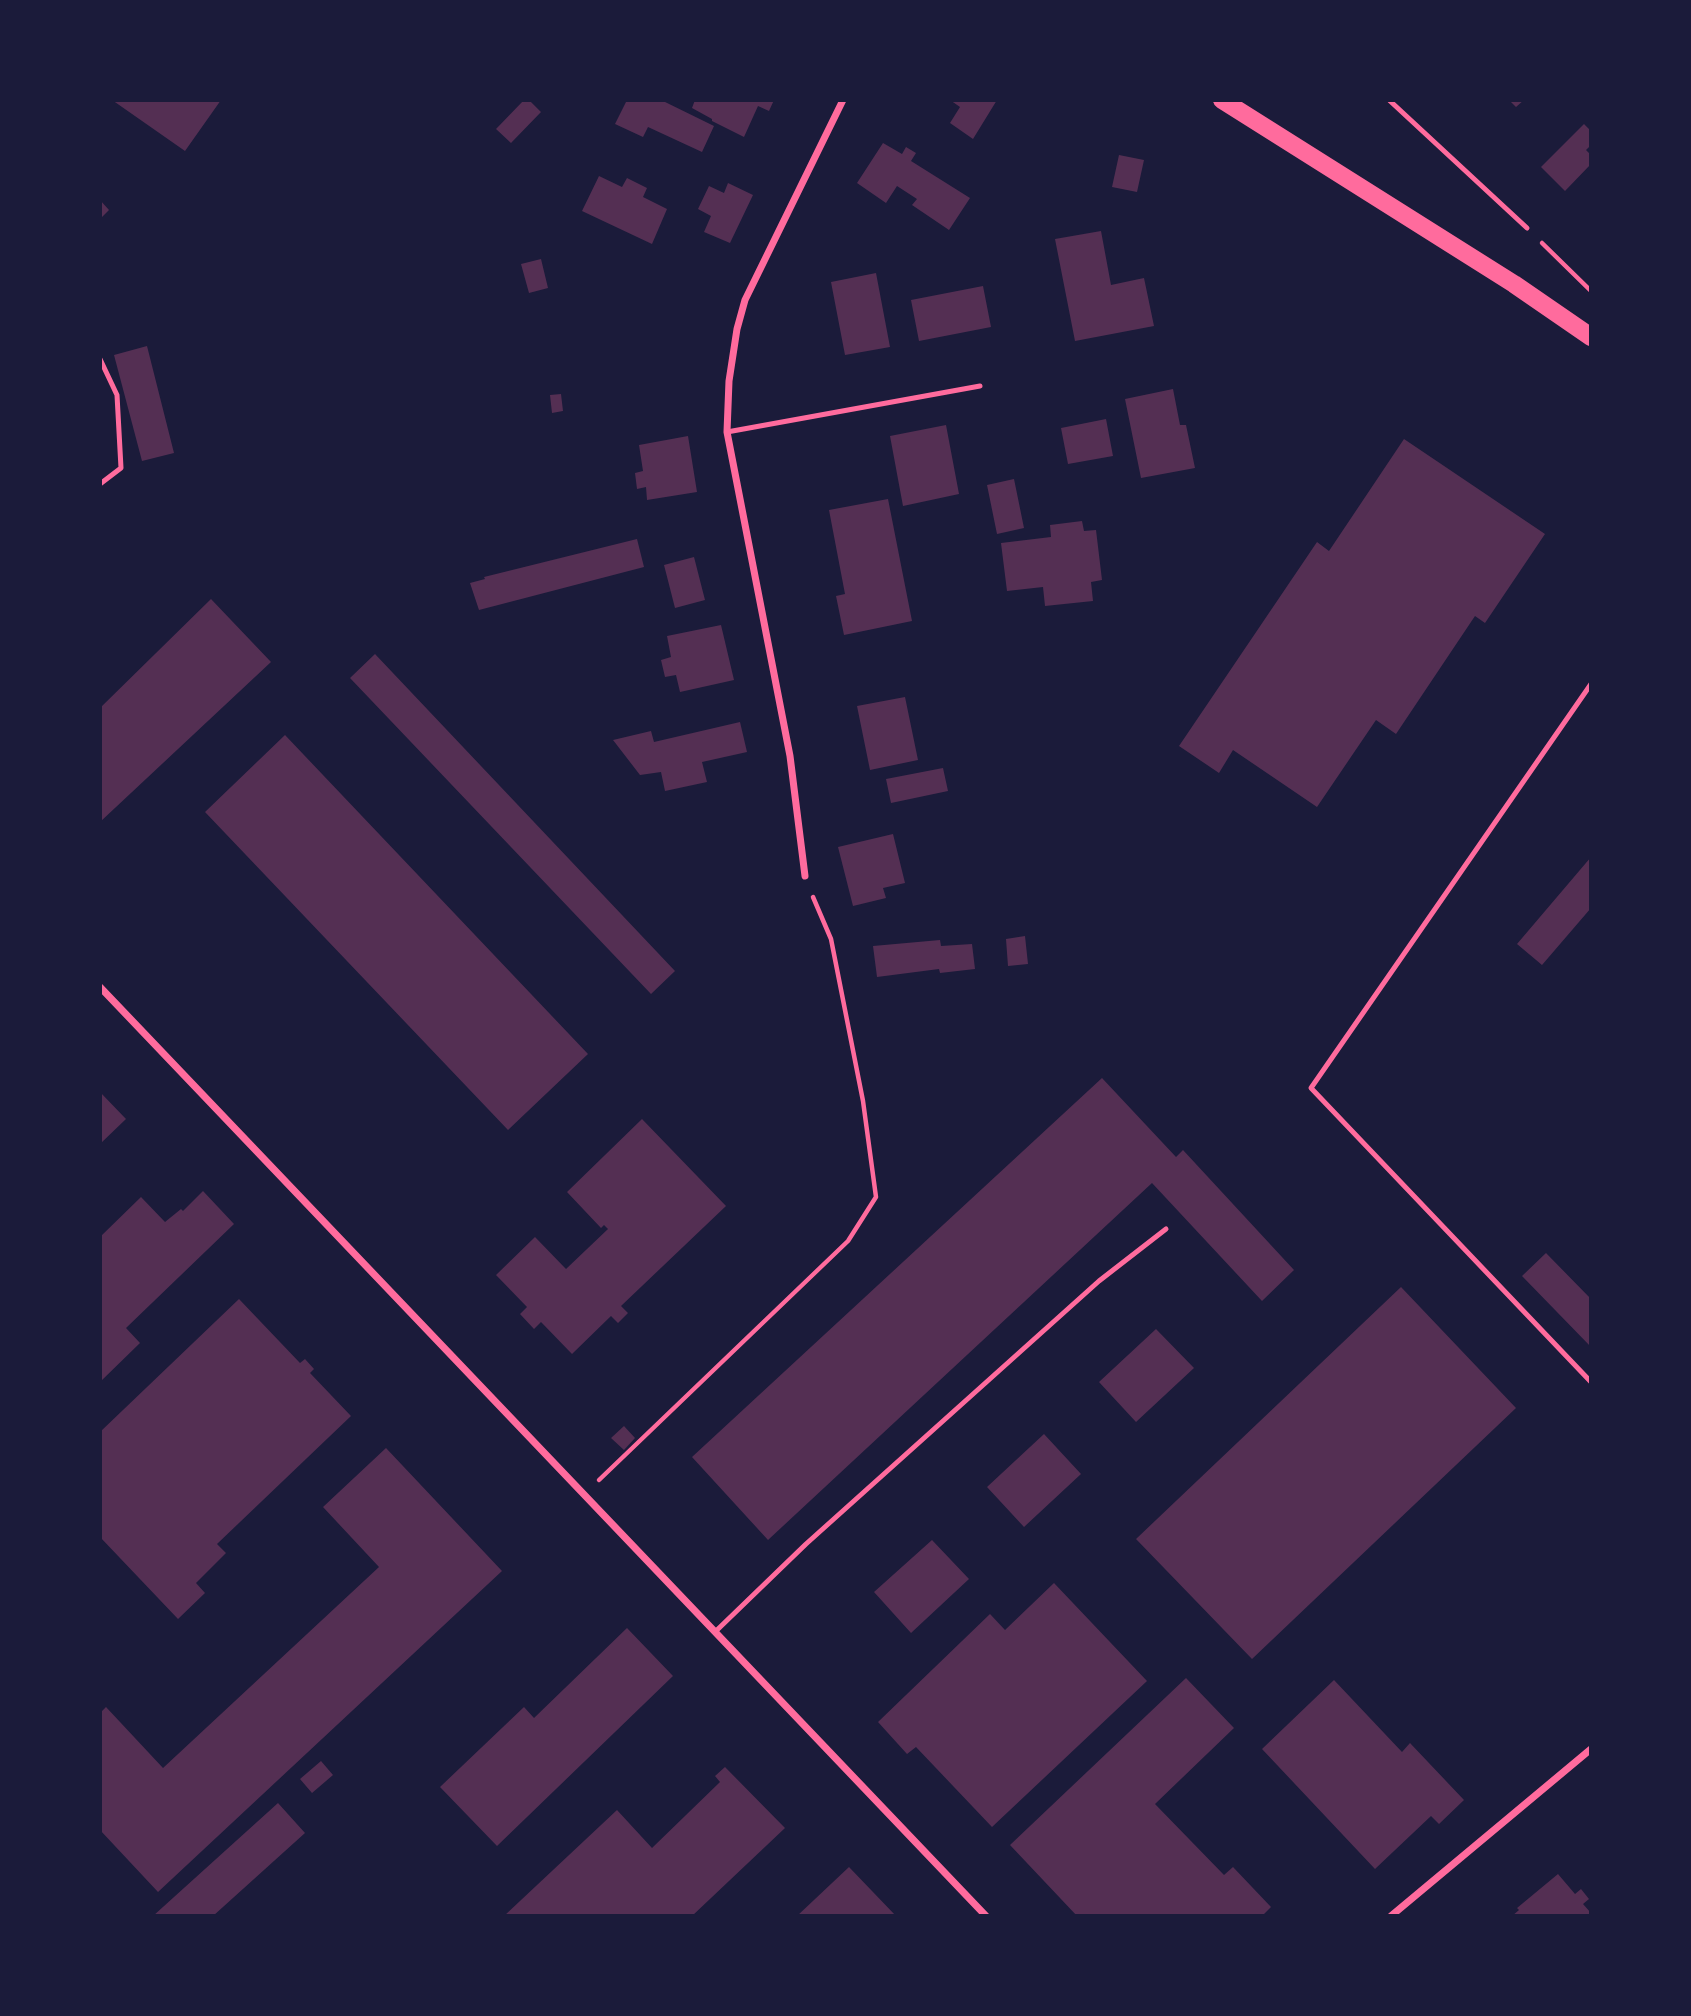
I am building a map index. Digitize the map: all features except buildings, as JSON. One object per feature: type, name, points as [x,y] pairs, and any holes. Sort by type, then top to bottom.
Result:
[{"type":"main road","points":[[1222,100],[1504,277],[1591,337]]},
{"type":"street","points":[[805,876],[790,757],[727,432],[729,381],[737,329],[745,300],[843,100]]},
{"type":"street","points":[[100,986],[986,1916]]},
{"type":"street","points":[[1391,1916],[1591,1749]]},
{"type":"lane","points":[[1389,100],[1527,228]]},
{"type":"lane","points":[[100,359],[117,395],[121,468],[100,484]]},
{"type":"lane","points":[[727,432],[979,387]]},
{"type":"lane","points":[[1591,684],[1311,1088],[1591,1382]]},
{"type":"lane","points":[[716,1631],[806,1544],[1099,1280],[1166,1229]]},
{"type":"path","points":[[1527,228],[1591,291]]},
{"type":"path","points":[[584,1494],[848,1241],[876,1197],[863,1101],[831,939],[805,876]]}]
